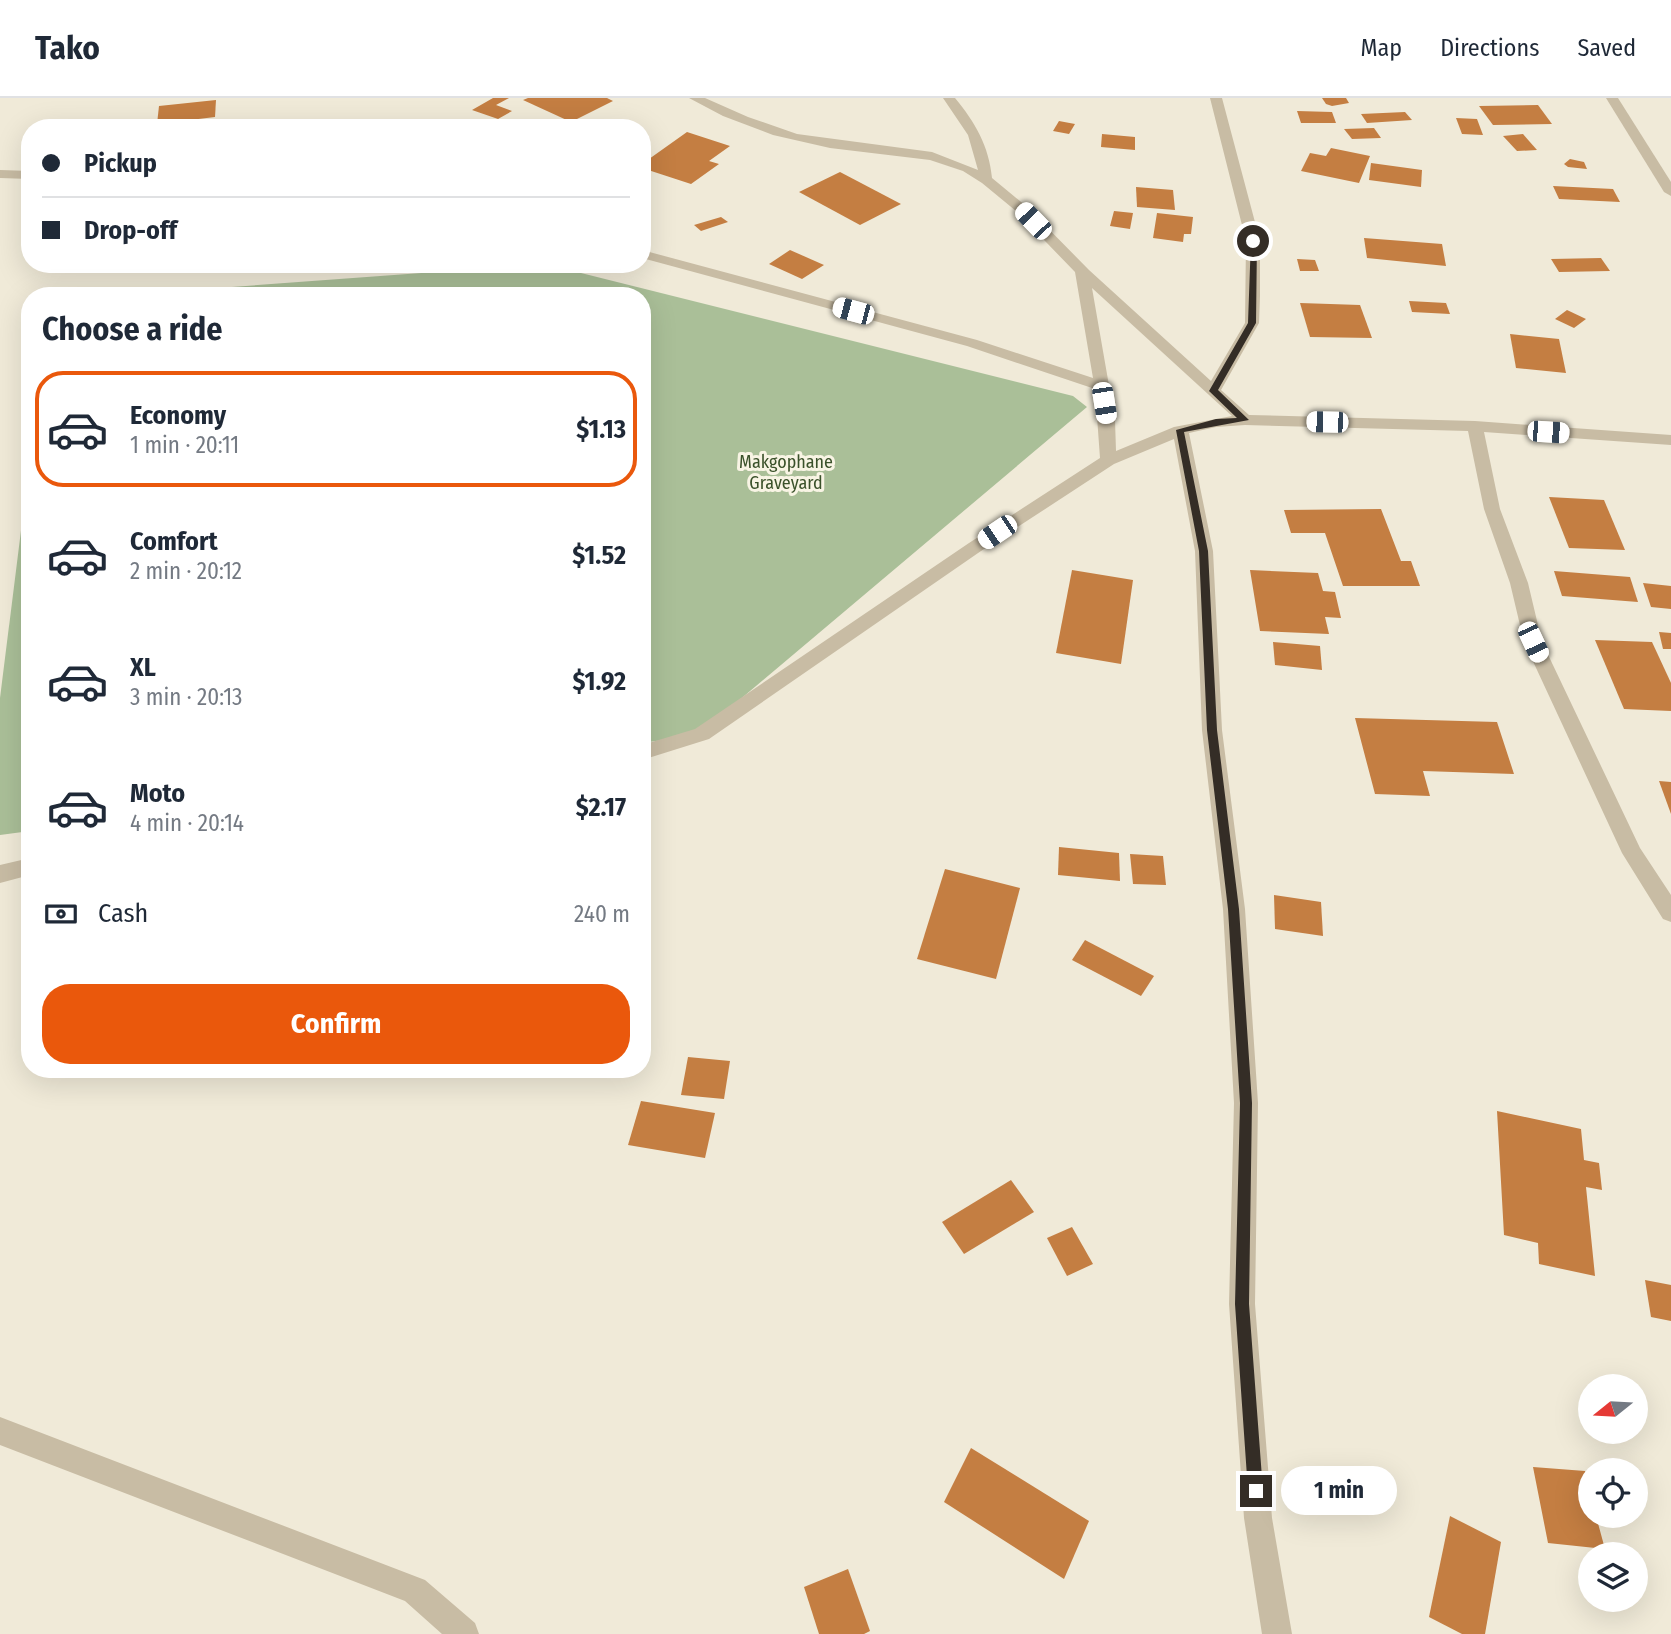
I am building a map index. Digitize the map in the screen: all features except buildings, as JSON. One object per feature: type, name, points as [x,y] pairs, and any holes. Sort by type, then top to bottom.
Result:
[{"type":"street","points":[[695,98],[734,118],[785,134],[829,144],[910,152],[947,160],[985,178],[1245,420]]},
{"type":"street","points":[[949,98],[969,123],[985,158],[985,178]]},
{"type":"street","points":[[1213,391],[1252,323],[1253,282],[1253,241],[1216,98]]},
{"type":"street","points":[[1612,98],[1671,192]]},
{"type":"street","points":[[0,174],[21,175]]},
{"type":"street","points":[[651,256],[972,343],[1102,386]]},
{"type":"street","points":[[1082,271],[1107,420],[1108,460]]},
{"type":"street","points":[[651,750],[702,734],[1108,460],[1180,430],[1216,422],[1245,420],[1475,426],[1671,440]]},
{"type":"street","points":[[1475,426],[1492,509],[1519,583],[1533,642],[1632,853],[1671,913]]},
{"type":"street","points":[[1180,430],[1204,551],[1212,730],[1234,909],[1246,1103],[1242,1304],[1258,1518],[1277,1634]]},
{"type":"street","points":[[0,874],[21,868]]},
{"type":"street","points":[[0,1431],[415,1590],[464,1634]]},
{"type":"green space","name":"Makgophane Graveyard","points":[[422,273],[581,273],[637,287],[231,287]]},
{"type":"green space","name":"Makgophane Graveyard","points":[[651,290],[1073,396],[1087,407],[698,735],[651,742]]},
{"type":"green space","points":[[21,531],[21,832],[0,835],[0,698]]},
{"type":"route","points":[[1253,241],[1252,323],[1242,345],[1213,391],[1245,420],[1216,422],[1180,430],[1204,551],[1212,730],[1234,909],[1246,1103],[1242,1304],[1256,1491]]}]
